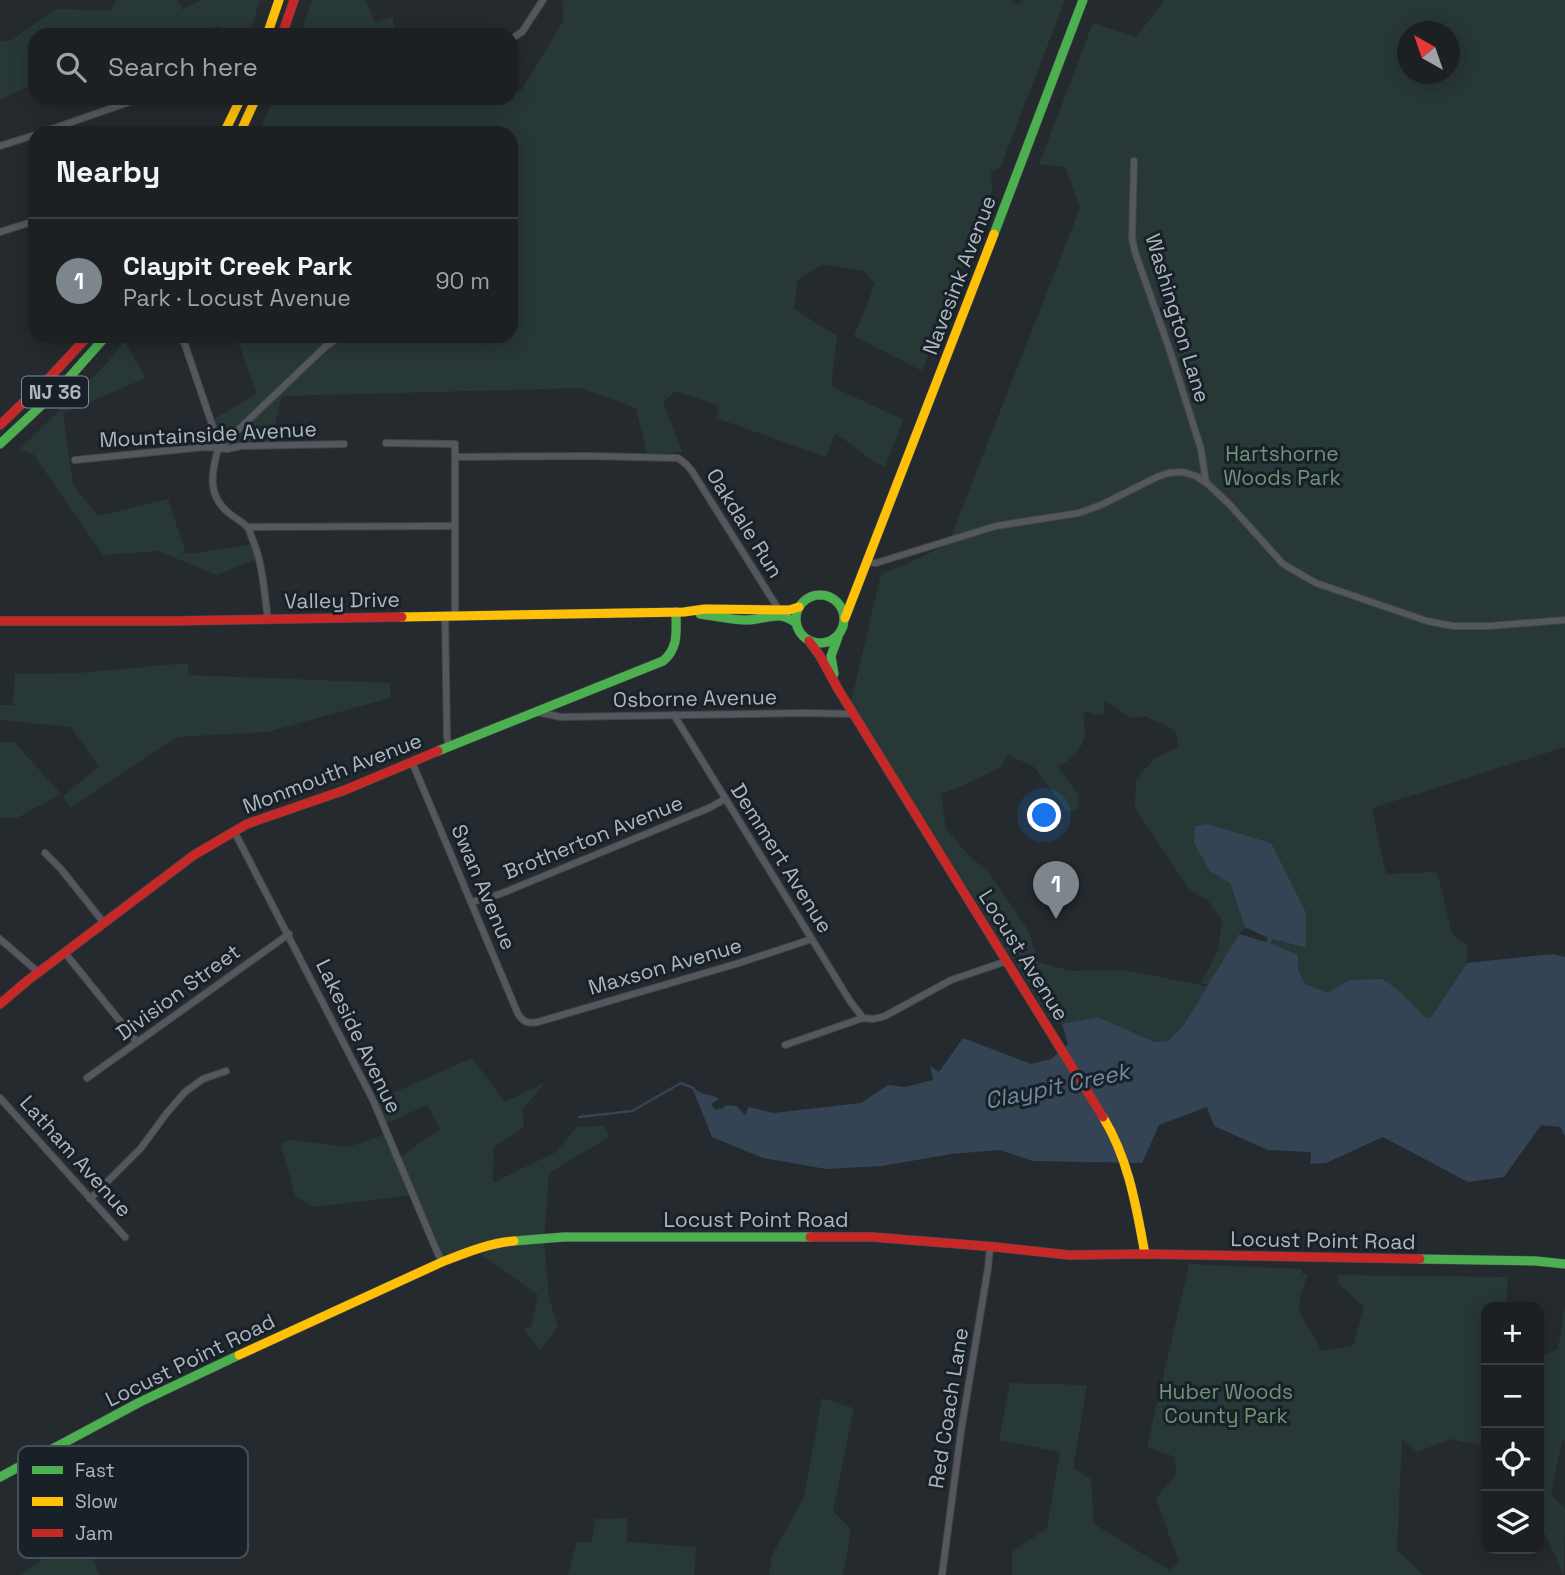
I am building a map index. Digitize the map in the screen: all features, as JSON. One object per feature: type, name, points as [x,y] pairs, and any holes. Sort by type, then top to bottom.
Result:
[{"type":"main road","points":[[269,28],[279,0]]},
{"type":"main road","points":[[284,28],[294,0]]},
{"type":"main road","name":"Navesink Avenue","points":[[845,618],[1083,0]]},
{"type":"main road","points":[[227,126],[238,105]]},
{"type":"main road","points":[[243,126],[253,105]]},
{"type":"main road","name":"NJ 36","points":[[0,425],[81,343]]},
{"type":"main road","name":"NJ 36","points":[[0,444],[50,397],[100,343]]},
{"type":"main road","name":"Navesink Avenue","points":[[835,600],[847,596],[866,562]]},
{"type":"main road","points":[[815,595],[825,595],[835,600],[845,618],[838,637],[826,643],[816,644],[809,641],[800,633],[796,623],[799,607],[806,599],[815,595]]},
{"type":"main road","name":"Valley Drive","points":[[0,621],[680,612],[789,610],[799,607]]},
{"type":"main road","name":"Valley Drive","points":[[680,612],[746,620],[782,615],[796,623]]},
{"type":"main road","name":"Monmouth Avenue","points":[[0,1004],[38,972],[194,855],[234,831],[265,817],[345,790],[667,659],[676,644],[680,612]]},
{"type":"main road","name":"Locust Avenue","points":[[838,637],[831,656],[838,689]]},
{"type":"main road","name":"Locust Avenue","points":[[809,641],[1110,1128],[1127,1165],[1145,1254]]},
{"type":"main road","name":"Locust Point Road","points":[[58,1446],[140,1402],[283,1334],[442,1262],[503,1241],[638,1236],[872,1237],[1069,1255],[1536,1261],[1565,1264]]},
{"type":"main road","name":"Locust Point Road","points":[[0,1477],[18,1467]]},
{"type":"street","points":[[518,35],[543,0]]},
{"type":"street","points":[[60,126],[121,105]]},
{"type":"street","points":[[0,146],[28,137]]},
{"type":"street","name":"Washington Lane","points":[[1134,161],[1132,238],[1135,252],[1201,449],[1206,483]]},
{"type":"street","points":[[0,232],[28,223]]},
{"type":"street","points":[[184,343],[218,449],[212,477],[215,496],[226,512],[247,527],[260,560],[268,619]]},
{"type":"street","points":[[218,449],[331,343]]},
{"type":"street","points":[[386,443],[455,444],[455,615]]},
{"type":"street","name":"Mountainside Avenue","points":[[75,460],[205,447],[218,449],[344,444]]},
{"type":"street","name":"Oakdale Run","points":[[455,457],[678,458],[692,471],[779,610]]},
{"type":"street","points":[[866,562],[876,563],[996,526],[1079,513],[1168,473],[1183,472],[1206,483],[1230,505],[1275,557],[1298,575],[1316,583],[1427,621],[1453,626],[1565,620]]},
{"type":"street","points":[[247,527],[454,526]]},
{"type":"street","points":[[444,615],[449,746]]},
{"type":"street","name":"Osborne Avenue","points":[[537,712],[561,717],[854,714]]},
{"type":"street","name":"Demmert Avenue","points":[[674,715],[863,1017]]},
{"type":"street","name":"Swan Avenue","points":[[412,762],[518,1014],[527,1023]]},
{"type":"street","name":"Brotherton Avenue","points":[[472,902],[500,894],[725,799]]},
{"type":"street","name":"Lakeside Avenue","points":[[234,831],[373,1100],[442,1262]]},
{"type":"street","points":[[45,853],[104,923]]},
{"type":"street","name":"Division Street","points":[[87,1078],[289,934]]},
{"type":"street","points":[[0,939],[38,972]]},
{"type":"street","name":"Maxson Avenue","points":[[527,1023],[739,963],[812,939]]},
{"type":"street","points":[[65,953],[137,1042]]},
{"type":"street","points":[[785,1045],[863,1017],[874,1019],[885,1016],[951,980],[1007,961]]},
{"type":"street","points":[[90,1199],[141,1148],[185,1092],[202,1079],[226,1071]]},
{"type":"street","name":"Latham Avenue","points":[[0,1098],[125,1237]]},
{"type":"street","name":"Red Coach Lane","points":[[942,1575],[952,1491],[990,1247]]},
{"type":"green space","points":[[116,0],[177,0],[183,10],[201,0],[260,0],[251,28],[29,28],[56,9],[111,11]]},
{"type":"green space","points":[[312,0],[366,0],[375,22],[393,17],[394,28],[302,28]]},
{"type":"green space","points":[[562,0],[1013,0],[1018,5],[1022,0],[1065,0],[1001,166],[991,173],[992,191],[922,371],[854,336],[875,284],[864,271],[823,264],[798,280],[794,309],[837,336],[831,386],[903,420],[885,467],[835,433],[826,457],[716,418],[719,406],[676,391],[663,402],[682,452],[647,454],[636,408],[581,388],[282,396],[270,445],[219,448],[212,420],[257,394],[239,343],[518,343],[518,126],[262,126],[271,105],[518,105],[518,91],[522,89],[564,20]]},
{"type":"green space","name":"Hartshorne Woods Park","points":[[1165,0],[1565,0],[1565,747],[1372,808],[1386,874],[1437,872],[1452,934],[1468,946],[1467,963],[1431,1017],[1426,1018],[1397,989],[1348,980],[1328,993],[1305,984],[1298,969],[1270,943],[1273,939],[1305,948],[1306,913],[1210,871],[1230,883],[1246,928],[1239,934],[1208,985],[1201,983],[1218,951],[1222,920],[1208,901],[1189,889],[1135,808],[1136,779],[1155,758],[1179,747],[1175,730],[1145,716],[1132,718],[1105,701],[1103,714],[1095,715],[1088,710],[1083,714],[1085,732],[1080,748],[1072,757],[1057,766],[1078,794],[1079,804],[1075,811],[1067,811],[1033,766],[1008,755],[1001,767],[941,794],[946,829],[971,858],[987,870],[1028,930],[1038,962],[1070,971],[1123,970],[1207,986],[1183,1026],[1168,1041],[1155,1042],[1098,1017],[1062,1024],[1050,1019],[851,702],[881,574],[948,544],[1080,208],[1065,167],[1039,164],[1093,23],[1136,37]]},
{"type":"green space","points":[[28,29],[28,86],[0,100],[0,42],[12,40]]},
{"type":"green space","points":[[122,343],[127,343],[146,378],[63,413],[73,485],[98,516],[168,499],[186,554],[258,544],[262,557],[217,575],[158,551],[103,555],[33,454],[19,450],[106,364]]},
{"type":"green space","points":[[188,663],[189,675],[390,683],[390,698],[267,732],[177,737],[70,808],[63,796],[99,767],[71,727],[0,720],[0,705],[13,705],[15,674],[78,673]]},
{"type":"green space","points":[[0,742],[14,742],[61,794],[17,818],[0,818]]},
{"type":"green space","points":[[472,1058],[505,1102],[546,1082],[522,1110],[524,1127],[494,1147],[493,1183],[556,1152],[577,1127],[604,1126],[609,1137],[549,1173],[544,1239],[549,1298],[558,1327],[540,1350],[523,1329],[531,1327],[538,1295],[476,1251],[444,1262],[414,1195],[312,1207],[295,1195],[281,1145],[289,1140],[348,1147],[387,1134],[396,1160],[440,1129],[427,1105],[384,1125],[375,1101]]},
{"type":"green space","name":"Huber Woods County Park","points":[[1189,1264],[1302,1269],[1302,1274],[1308,1274],[1300,1296],[1299,1312],[1322,1351],[1353,1346],[1364,1307],[1338,1283],[1337,1275],[1508,1277],[1506,1302],[1481,1302],[1481,1446],[1451,1439],[1417,1452],[1402,1440],[1397,1550],[1423,1575],[1012,1575],[1012,1552],[1047,1528],[1060,1452],[999,1440],[1010,1383],[1087,1385],[1073,1468],[1091,1479],[1094,1524],[1169,1570],[1179,1563],[1156,1498],[1176,1475],[1175,1457],[1147,1447]]},
{"type":"green space","points":[[1565,1305],[1565,1441],[1562,1440],[1551,1494],[1565,1509],[1564,1575],[1544,1532],[1544,1355],[1558,1349]]},
{"type":"green space","points":[[822,1398],[854,1408],[833,1511],[851,1529],[843,1575],[769,1575],[772,1555],[804,1498]]},
{"type":"green space","points":[[627,1518],[627,1542],[696,1547],[694,1575],[568,1575],[577,1542],[592,1542],[595,1519]]},
{"type":"green space","points":[[45,1558],[92,1558],[99,1575],[21,1575]]},
{"type":"water","points":[[1208,824],[1271,843],[1306,913],[1306,948],[1273,939],[1270,943],[1298,955],[1298,969],[1305,984],[1328,993],[1348,980],[1382,979],[1397,989],[1426,1018],[1431,1017],[1467,963],[1553,954],[1565,957],[1565,1136],[1560,1127],[1541,1125],[1504,1177],[1468,1182],[1383,1137],[1326,1163],[1310,1164],[1311,1152],[1268,1150],[1214,1126],[1207,1107],[1159,1125],[1142,1163],[1033,1161],[1000,1150],[951,1154],[882,1166],[826,1169],[763,1158],[712,1137],[692,1087],[719,1099],[711,1104],[715,1110],[726,1105],[736,1106],[745,1115],[749,1107],[773,1113],[861,1103],[888,1085],[905,1087],[933,1080],[930,1066],[939,1072],[963,1038],[1031,1064],[1051,1059],[1068,1044],[1062,1024],[1098,1017],[1155,1042],[1168,1041],[1183,1026],[1239,934],[1266,942],[1268,938],[1245,927],[1230,883],[1210,871],[1194,843],[1195,826]]},
{"type":"waterway","name":"Claypit Creek","points":[[579,1117],[632,1111],[681,1083],[693,1088]]},
{"type":"traffic: fast","points":[[994,234],[1083,0]]},
{"type":"traffic: fast","points":[[0,444],[60,388],[100,343]]},
{"type":"traffic: fast","points":[[820,595],[829,596],[837,602],[843,610],[844,619],[843,628],[837,636],[829,642],[820,643],[811,642],[803,636],[797,628],[796,619],[797,610],[803,602],[811,596],[820,595]]},
{"type":"traffic: fast","points":[[438,751],[663,661],[674,645],[676,612]]},
{"type":"traffic: fast","points":[[700,614],[746,620],[778,616],[796,623]]},
{"type":"traffic: fast","points":[[834,674],[831,656],[838,637]]},
{"type":"traffic: fast","points":[[514,1241],[564,1237],[810,1237]]},
{"type":"traffic: fast","points":[[1420,1259],[1565,1264]]},
{"type":"traffic: fast","points":[[58,1446],[140,1402],[239,1355]]},
{"type":"traffic: fast","points":[[0,1477],[18,1467]]},
{"type":"traffic: slow","points":[[269,28],[279,0]]},
{"type":"traffic: slow","points":[[227,126],[238,105]]},
{"type":"traffic: slow","points":[[243,126],[253,105]]},
{"type":"traffic: slow","points":[[845,618],[994,234]]},
{"type":"traffic: slow","points":[[402,617],[684,612],[705,609],[789,610],[799,607]]},
{"type":"traffic: slow","points":[[1103,1117],[1125,1167],[1135,1201],[1145,1254]]},
{"type":"traffic: slow","points":[[239,1355],[442,1262],[486,1246],[514,1241]]},
{"type":"traffic: jam","points":[[284,28],[294,0]]},
{"type":"traffic: jam","points":[[0,425],[82,343]]},
{"type":"traffic: jam","points":[[0,621],[402,617]]},
{"type":"traffic: jam","points":[[809,641],[1103,1117]]},
{"type":"traffic: jam","points":[[0,1004],[194,855],[247,824],[345,790],[438,751]]},
{"type":"traffic: jam","points":[[810,1237],[872,1237],[1069,1255],[1420,1259]]},
{"type":"place","name":"Claypit Creek Park","points":[[1056,919]]}]
